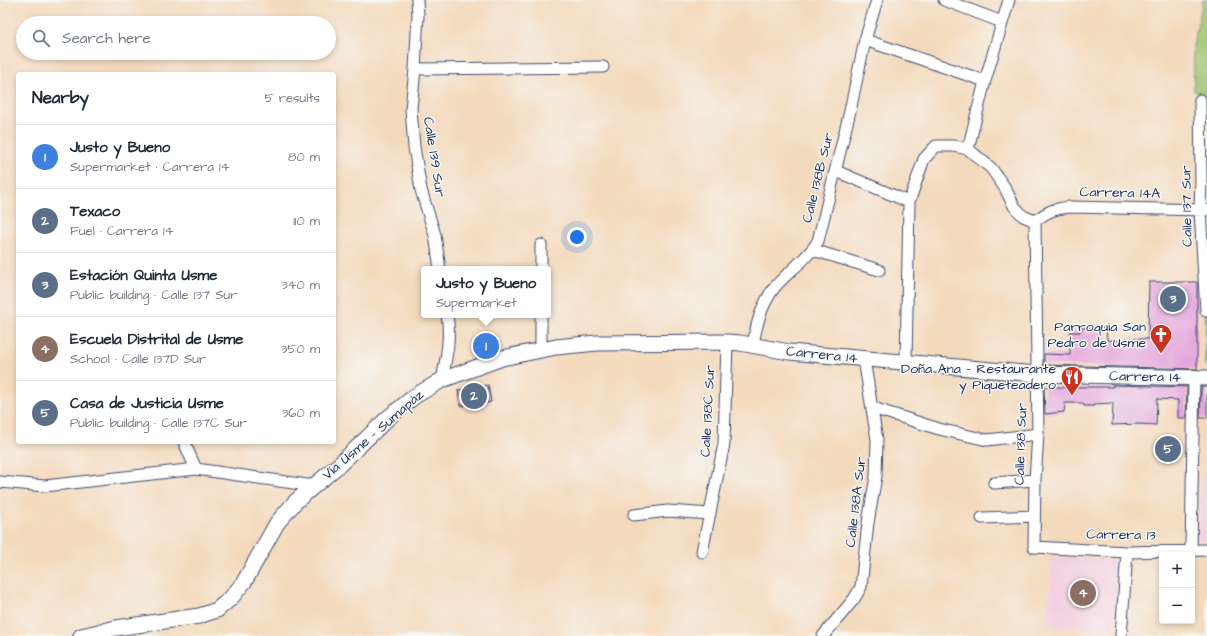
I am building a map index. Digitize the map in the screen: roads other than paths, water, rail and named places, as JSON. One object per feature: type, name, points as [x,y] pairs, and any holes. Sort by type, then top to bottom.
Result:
[{"type":"street","name":"Calle 139 Sur","points":[[417,0],[418,15],[411,109],[414,147],[421,190],[435,235],[440,266]]},
{"type":"street","name":"Calle 138B Sur","points":[[752,345],[755,329],[774,288],[813,250],[818,241],[836,171],[865,40],[876,0]]},
{"type":"street","points":[[944,0],[1002,22]]},
{"type":"street","points":[[968,150],[985,81],[1009,0]]},
{"type":"street","points":[[865,40],[985,81]]},
{"type":"street","points":[[415,69],[603,67]]},
{"type":"street","name":"Calle 137 Sur","points":[[1200,100],[1201,180],[1206,311]]},
{"type":"street","points":[[906,363],[910,202],[924,159],[936,146],[954,146],[968,150],[991,168],[1005,188],[1018,211],[1023,216],[1035,221]]},
{"type":"street","points":[[836,171],[910,202]]},
{"type":"street","name":"Carrera 14A","points":[[1035,221],[1055,209],[1070,207],[1203,210]]},
{"type":"street","name":"Calle 138 Sur","points":[[1034,548],[1034,480],[1038,434],[1035,221]]},
{"type":"street","points":[[541,245],[541,266]]},
{"type":"street","points":[[813,250],[879,270]]},
{"type":"street","points":[[442,380],[448,351],[448,318]]},
{"type":"street","points":[[541,318],[541,349]]},
{"type":"street","name":"Carrera 14","points":[[442,380],[502,358],[541,349],[597,343],[727,342],[789,352],[1036,374],[1200,378]]},
{"type":"street","name":"Calle 138C Sur","points":[[702,552],[724,444],[727,342]]},
{"type":"street","name":"Calle 138A Sur","points":[[823,636],[854,599],[861,587],[868,523],[876,476],[877,440],[864,359]]},
{"type":"street","points":[[1191,550],[1200,378]]},
{"type":"street","name":"Vía Usme - Sumapáz","points":[[81,636],[116,628],[199,616],[217,610],[231,598],[244,582],[277,523],[285,512],[340,464],[389,417],[415,396],[442,380]]},
{"type":"street","points":[[873,408],[939,429],[987,440],[1038,434]]},
{"type":"street","points":[[185,444],[196,469]]},
{"type":"street","points":[[0,482],[44,486],[196,469],[314,486]]},
{"type":"street","points":[[994,483],[1034,480]]},
{"type":"street","points":[[634,515],[668,511],[710,514]]},
{"type":"street","points":[[982,518],[1034,516]]},
{"type":"street","name":"Carrera 13","points":[[1034,548],[1127,552],[1207,550]]},
{"type":"street","points":[[1121,636],[1127,552]]},
{"type":"place","name":"Estación Quinta Usme","points":[[1173,299]]},
{"type":"place","name":"Justo y Bueno","points":[[486,346]]},
{"type":"place","name":"Parroquia San Pedro de Usme","points":[[1161,354]]},
{"type":"place","name":"Texaco","points":[[474,396]]},
{"type":"place","name":"Doña Ana - Restaurante y Piqueteadero","points":[[1072,396]]},
{"type":"place","name":"Casa de Justicia Usme","points":[[1168,449]]},
{"type":"place","name":"Escuela Distrital de Usme","points":[[1083,593]]}]
